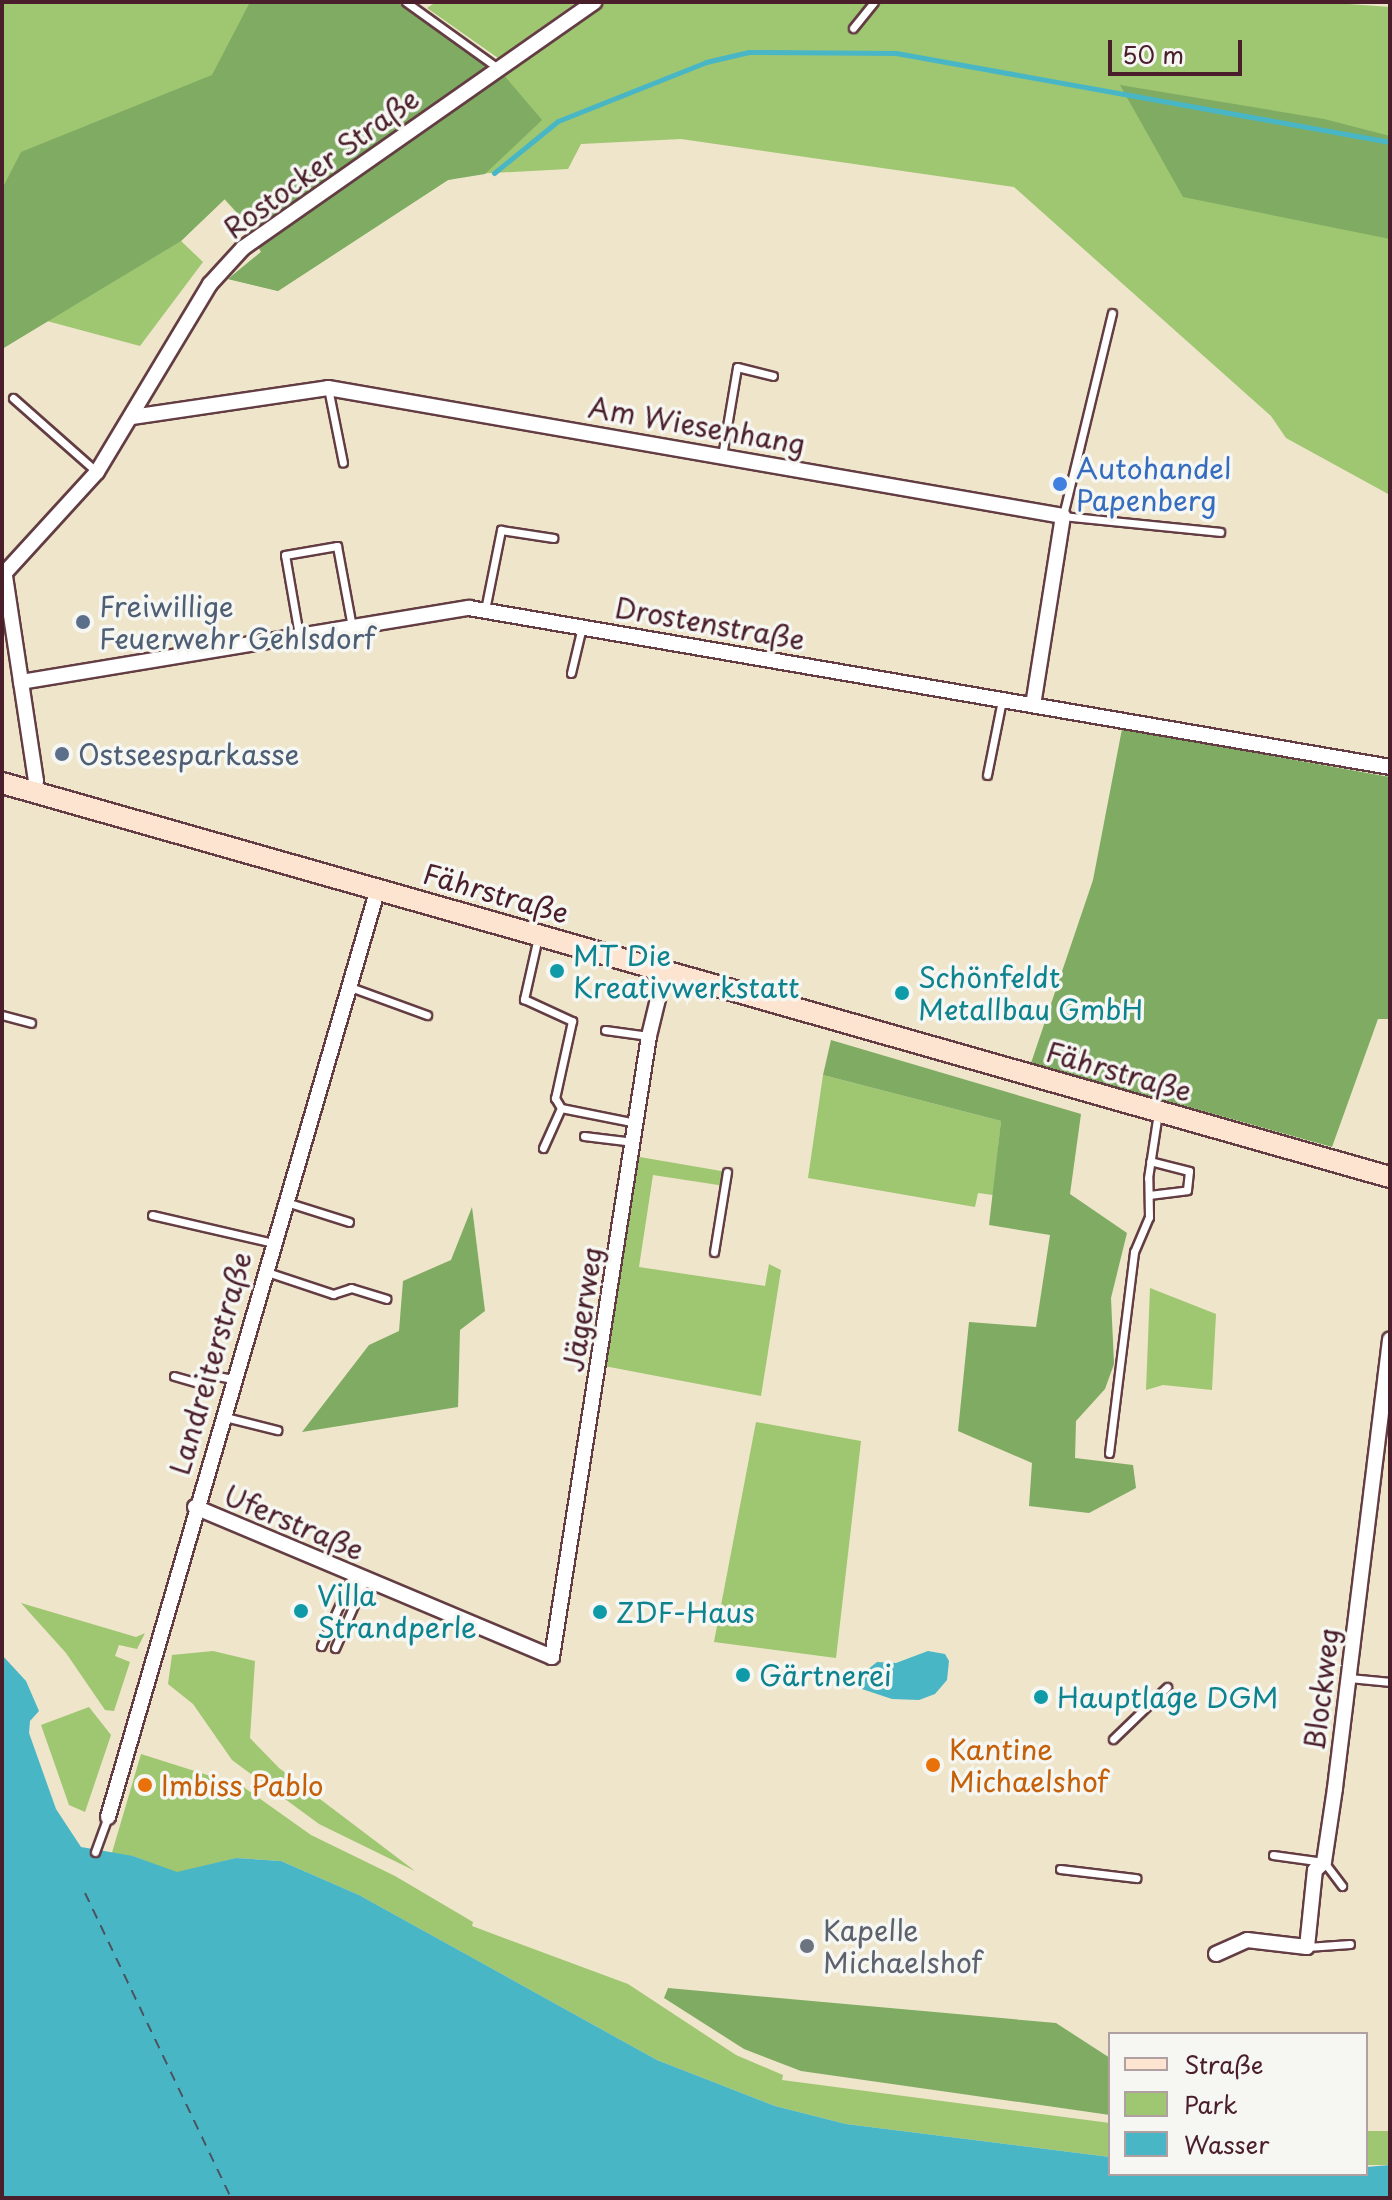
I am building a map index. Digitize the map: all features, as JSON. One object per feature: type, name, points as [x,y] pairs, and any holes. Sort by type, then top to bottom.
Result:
[{"type":"street","name":"Rostocker Straße","points":[[4,576],[97,472],[210,284],[243,248],[594,2]]},
{"type":"street","name":"Am Wiesenhang","points":[[132,417],[328,388],[1063,516]]},
{"type":"street","points":[[1033,705],[1063,516]]},
{"type":"street","points":[[4,576],[36,781],[33,792]]},
{"type":"street","name":"Drostenstraße","points":[[21,682],[352,627],[485,610],[1390,767]]},
{"type":"street","name":"Fährstraße","points":[[2,783],[1390,1177]]},
{"type":"street","name":"Landreiterstraße","points":[[108,1817],[221,1416],[378,888]]},
{"type":"street","name":"Jägerweg","points":[[552,1657],[636,1142],[649,1036],[665,970]]},
{"type":"street","name":"Blockweg","points":[[1307,1947],[1315,1870],[1324,1862],[1350,1678],[1390,1339]]},
{"type":"street","name":"Uferstraße","points":[[195,1507],[552,1657]]},
{"type":"street","points":[[1216,1954],[1247,1940],[1307,1947]]},
{"type":"lane","points":[[406,2],[498,69]]},
{"type":"lane","points":[[853,28],[874,2]]},
{"type":"lane","points":[[1112,313],[1063,516],[1220,532]]},
{"type":"lane","points":[[722,456],[737,367],[773,376]]},
{"type":"lane","points":[[328,388],[343,463]]},
{"type":"lane","points":[[13,398],[97,472]]},
{"type":"lane","points":[[485,610],[501,530],[553,538]]},
{"type":"lane","points":[[299,636],[285,555],[337,546],[352,627]]},
{"type":"lane","points":[[571,673],[582,627]]},
{"type":"lane","points":[[987,775],[1002,700]]},
{"type":"lane","points":[[539,934],[524,999],[572,1021],[555,1098],[561,1108],[638,1124]]},
{"type":"lane","points":[[349,986],[427,1015]]},
{"type":"lane","points":[[2,1015],[31,1023]]},
{"type":"lane","points":[[605,1030],[649,1036]]},
{"type":"lane","points":[[543,1148],[561,1108]]},
{"type":"lane","points":[[1109,1453],[1132,1266],[1149,1217],[1150,1161],[1158,1111]]},
{"type":"lane","points":[[584,1136],[636,1142]]},
{"type":"lane","points":[[1149,1195],[1187,1190],[1189,1171],[1150,1161]]},
{"type":"lane","points":[[714,1252],[727,1172]]},
{"type":"lane","points":[[285,1202],[349,1222]]},
{"type":"lane","points":[[152,1215],[273,1243]]},
{"type":"lane","points":[[264,1271],[333,1294],[351,1288],[386,1299]]},
{"type":"lane","points":[[174,1376],[199,1383],[207,1374],[233,1379]]},
{"type":"lane","points":[[221,1416],[277,1430]]},
{"type":"lane","points":[[321,1646],[359,1578]]},
{"type":"lane","points":[[335,1648],[359,1578]]},
{"type":"lane","points":[[1350,1678],[1390,1682]]},
{"type":"lane","points":[[1113,1739],[1167,1687]]},
{"type":"lane","name":"Landreiterstraße","points":[[95,1852],[108,1817]]},
{"type":"lane","points":[[1273,1855],[1324,1862],[1342,1886]]},
{"type":"lane","points":[[1060,1869],[1136,1878]]},
{"type":"lane","points":[[1307,1947],[1350,1944]]},
{"type":"green space","points":[[2,2],[395,2],[503,74],[605,2],[1322,2],[1390,7],[1390,495],[1286,438],[1271,416],[1014,187],[681,139],[581,144],[568,169],[473,174],[448,180],[278,291],[228,279],[261,252],[248,225],[224,199],[181,241],[203,262],[140,346],[47,321],[2,349]]},
{"type":"green space","points":[[250,2],[397,2],[503,74],[542,120],[485,174],[448,180],[278,291],[228,279],[261,252],[248,225],[225,199],[181,241],[2,349],[2,189],[21,152],[212,75]]},
{"type":"green space","points":[[436,2],[577,2],[498,58],[427,8]]},
{"type":"green space","points":[[1120,85],[1324,119],[1390,136],[1390,239],[1183,197]]},
{"type":"green space","points":[[1122,729],[1390,777],[1390,1019],[1378,1019],[1332,1147],[1031,1063],[1093,880]]},
{"type":"green space","points":[[831,1040],[1081,1114],[1070,1194],[1127,1233],[1111,1298],[1114,1364],[1105,1389],[1076,1421],[1075,1458],[1133,1465],[1136,1488],[1089,1513],[1029,1506],[1032,1463],[958,1431],[969,1322],[1036,1327],[1050,1235],[989,1225],[1001,1121],[823,1075]]},
{"type":"green space","points":[[823,1075],[1001,1121],[993,1195],[978,1193],[975,1207],[808,1178]]},
{"type":"green space","points":[[634,1156],[727,1172],[725,1186],[653,1175],[639,1267],[765,1286],[769,1264],[781,1270],[761,1396],[599,1365]]},
{"type":"green space","points":[[472,1207],[485,1311],[460,1330],[458,1407],[302,1432],[369,1345],[399,1331],[403,1281],[451,1260]]},
{"type":"green space","points":[[1150,1288],[1216,1314],[1212,1390],[1163,1385],[1146,1390]]},
{"type":"green space","points":[[756,1422],[861,1441],[836,1658],[714,1642]]},
{"type":"green space","points":[[21,1603],[136,1637],[145,1633],[137,1649],[119,1645],[115,1656],[130,1662],[114,1711],[105,1710],[66,1653]]},
{"type":"green space","points":[[213,1651],[255,1661],[250,1738],[279,1768],[415,1871],[319,1824],[232,1760],[193,1704],[168,1684],[172,1655]]},
{"type":"green space","points":[[89,1707],[111,1735],[85,1812],[69,1805],[41,1725]]},
{"type":"green space","points":[[141,1754],[242,1786],[311,1835],[395,1876],[473,1922],[472,1926],[628,1984],[736,2055],[783,2075],[782,2080],[1108,2123],[1108,2157],[846,2124],[775,2106],[657,2060],[359,1895],[281,1861],[236,1858],[177,1873],[133,1856],[111,1856]]},
{"type":"green space","points":[[668,1988],[1056,2023],[1108,2057],[1108,2115],[801,2071],[744,2049],[664,1998]]},
{"type":"green space","points":[[1368,2131],[1390,2131],[1390,2165],[1368,2165]]},
{"type":"water","points":[[928,1651],[945,1654],[949,1661],[947,1680],[935,1694],[919,1700],[892,1699],[859,1688],[857,1678],[877,1662],[896,1663]]},
{"type":"water","points":[[2,1655],[26,1681],[39,1711],[30,1721],[29,1733],[56,1809],[81,1847],[133,1856],[177,1872],[236,1858],[281,1861],[359,1895],[657,2060],[775,2106],[846,2124],[1108,2157],[1108,2176],[1368,2176],[1368,2167],[1390,2165],[1390,2198],[2,2198]]},
{"type":"waterway","points":[[494,173],[558,121],[706,62],[749,52],[896,53],[1390,142]]},
{"type":"ferry route","points":[[85,1893],[231,2198]]},
{"type":"place","name":"Autohandel Papenberg","points":[[1060,484]]},
{"type":"place","name":"Freiwillige Feuerwehr Gehlsdorf","points":[[83,622]]},
{"type":"place","name":"Ostseesparkasse","points":[[62,754]]},
{"type":"place","name":"MT Die Kreativwerkstatt","points":[[557,971]]},
{"type":"place","name":"Schönfeldt Metallbau GmbH","points":[[902,993]]},
{"type":"place","name":"Villa Strandperle","points":[[301,1611]]},
{"type":"place","name":"ZDF-Haus","points":[[600,1612]]},
{"type":"place","name":"Gärtnerei","points":[[743,1675]]},
{"type":"place","name":"Hauptlage DGM","points":[[1041,1697]]},
{"type":"place","name":"Kantine Michaelshof","points":[[933,1765]]},
{"type":"place","name":"Imbiss Pablo","points":[[145,1785]]},
{"type":"place","name":"Kapelle Michaelshof","points":[[807,1946]]}]
